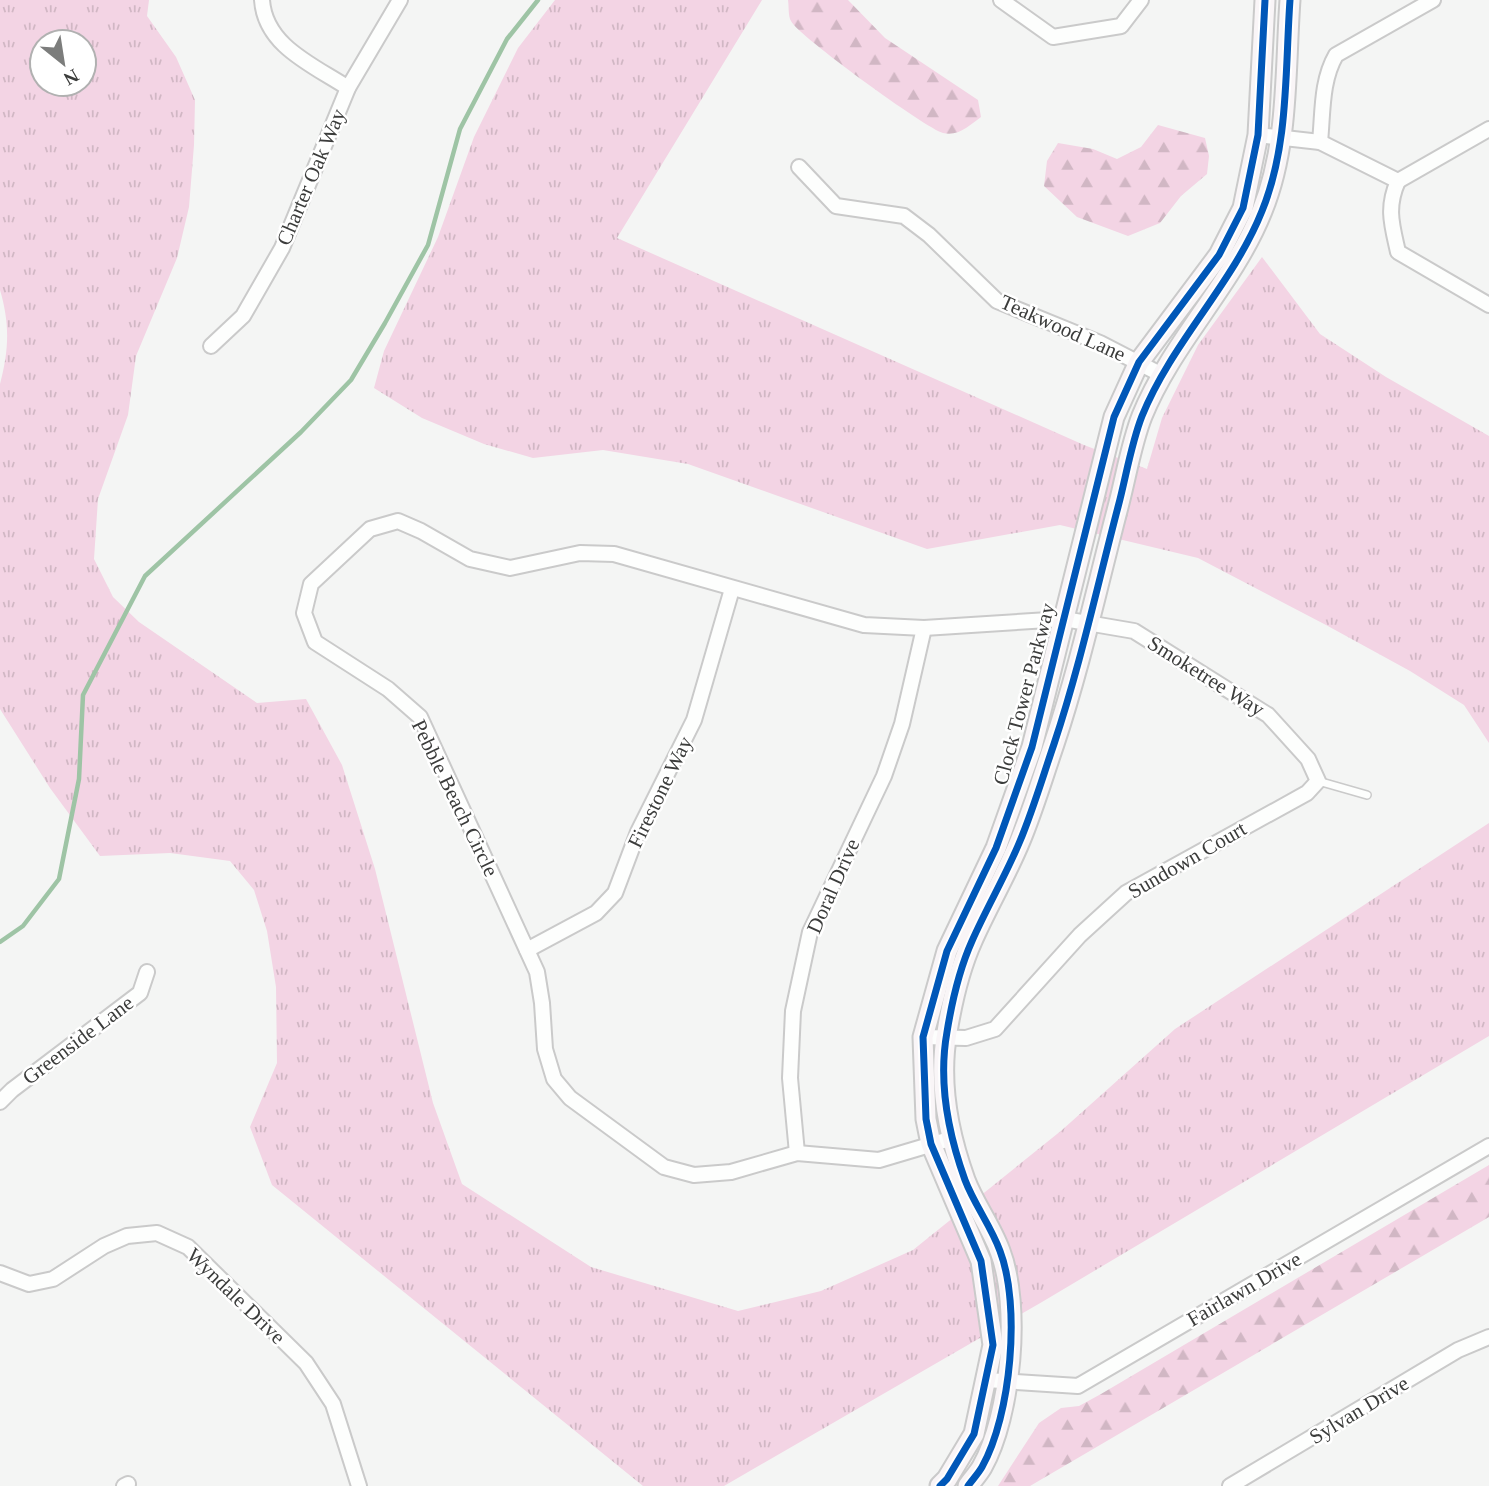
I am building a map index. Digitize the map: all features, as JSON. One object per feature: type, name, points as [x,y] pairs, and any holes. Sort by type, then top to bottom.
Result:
[{"type":"street","points":[[261,0],[263,15],[280,44],[348,89]]},
{"type":"street","name":"Charter Oak Way","points":[[211,346],[243,316],[282,248],[348,89],[400,0]]},
{"type":"street","points":[[1001,0],[1053,37],[1121,26],[1141,0]]},
{"type":"street","name":"Clock Tower Parkway","points":[[940,1486],[974,1434],[993,1345],[981,1261],[932,1144],[926,1119],[923,1037],[947,951],[996,848],[1032,747],[1114,417],[1139,362],[1219,256],[1243,208],[1258,135],[1265,0]]},
{"type":"street","name":"Clock Tower Parkway","points":[[968,1486],[983,1466],[998,1425],[1012,1341],[1010,1292],[1000,1251],[965,1181],[947,1119],[943,1083],[946,1038],[956,985],[970,944],[1019,842],[1055,742],[1090,624],[1142,418],[1161,375],[1262,213],[1281,138],[1290,0]]},
{"type":"street","points":[[1320,142],[1325,88],[1329,69],[1336,55],[1433,0]]},
{"type":"street","points":[[1489,129],[1398,181],[1391,197],[1390,218],[1398,252],[1489,305]]},
{"type":"street","points":[[1258,135],[1320,142],[1398,181]]},
{"type":"street","name":"Teakwood Lane","points":[[799,167],[836,206],[904,216],[929,235],[997,301],[1100,343],[1161,375]]},
{"type":"street","name":"Pebble Beach Circle","points":[[953,1138],[879,1160],[797,1153],[731,1172],[694,1175],[664,1167],[570,1098],[554,1079],[545,1049],[537,972],[419,718],[388,689],[315,642],[304,613],[311,584],[370,529],[398,522],[421,531],[470,559],[510,568],[580,553],[614,554],[864,625],[924,628],[1064,619]]},
{"type":"street","name":"Firestone Way","points":[[527,950],[596,913],[615,893],[638,832],[694,720],[732,589]]},
{"type":"street","name":"Smoketree Way","points":[[1064,619],[1134,631],[1268,715],[1308,759],[1318,780]]},
{"type":"street","name":"Doral Drive","points":[[797,1153],[790,1078],[793,1011],[810,932],[884,776],[902,724],[924,628]]},
{"type":"street","name":"Sundown Court","points":[[923,1037],[966,1038],[995,1028],[1080,935],[1126,893],[1307,793],[1318,780]]},
{"type":"street","name":"Greenside Lane","points":[[0,1102],[140,993],[147,972]]},
{"type":"street","name":"Fairlawn Drive","points":[[986,1380],[1078,1386],[1489,1146]]},
{"type":"street","name":"Wyndale Drive","points":[[0,1273],[29,1284],[53,1279],[104,1246],[127,1236],[157,1233],[188,1247],[306,1363],[333,1404],[359,1486]]},
{"type":"street","name":"Sylvan Drive","points":[[1230,1486],[1458,1350],[1489,1337]]},
{"type":"lane","points":[[1318,780],[1367,795]]},
{"type":"green space","points":[[0,0],[149,0],[147,16],[176,57],[195,100],[189,207],[177,258],[136,356],[128,415],[98,499],[94,559],[113,597],[139,622],[257,703],[306,699],[342,765],[375,869],[433,1103],[462,1184],[591,1267],[738,1311],[821,1291],[913,1250],[1062,1130],[1175,1029],[1489,823],[1489,1036],[1042,1302],[724,1486],[643,1486],[272,1185],[250,1127],[277,1063],[276,987],[267,931],[254,890],[230,861],[170,853],[100,856],[50,788],[0,709],[0,384],[7,337],[0,290]]},
{"type":"green space","points":[[555,0],[762,0],[617,238],[1084,445],[1147,469],[1162,418],[1198,345],[1262,257],[1320,334],[1386,377],[1489,436],[1489,743],[1464,705],[1410,671],[1198,558],[1060,525],[927,549],[688,464],[603,450],[533,458],[484,444],[422,418],[374,388],[384,351],[438,237],[474,137],[518,48]]},
{"type":"green space","points":[[788,0],[848,0],[885,38],[978,100],[981,117],[964,130],[954,133],[943,133],[932,128],[863,81],[799,30],[790,19]]},
{"type":"green space","points":[[1158,125],[1205,138],[1209,156],[1207,174],[1181,196],[1160,223],[1128,236],[1077,217],[1044,186],[1047,161],[1058,143],[1093,149],[1117,159],[1141,147]]},
{"type":"green space","points":[[1489,1165],[1489,1217],[1030,1486],[998,1486],[1039,1423],[1061,1408],[1079,1406],[1101,1394]]},
{"type":"waterway","points":[[0,942],[23,926],[59,879],[79,779],[83,695],[145,576],[301,432],[351,380],[428,245],[460,129],[507,39],[538,0]]},
{"type":"cycle path","points":[[940,1486],[974,1434],[993,1345],[981,1261],[931,1144],[926,1119],[923,1037],[947,951],[996,848],[1032,747],[1114,417],[1139,362],[1219,255],[1243,208],[1258,135],[1265,0]]},
{"type":"cycle path","points":[[968,1486],[982,1467],[1000,1419],[1010,1360],[1011,1330],[1010,1301],[1000,1251],[965,1180],[949,1126],[944,1088],[944,1051],[954,997],[972,941],[1025,829],[1054,744],[1080,656],[1142,416],[1169,363],[1250,238],[1271,186],[1284,107],[1290,0]]}]
